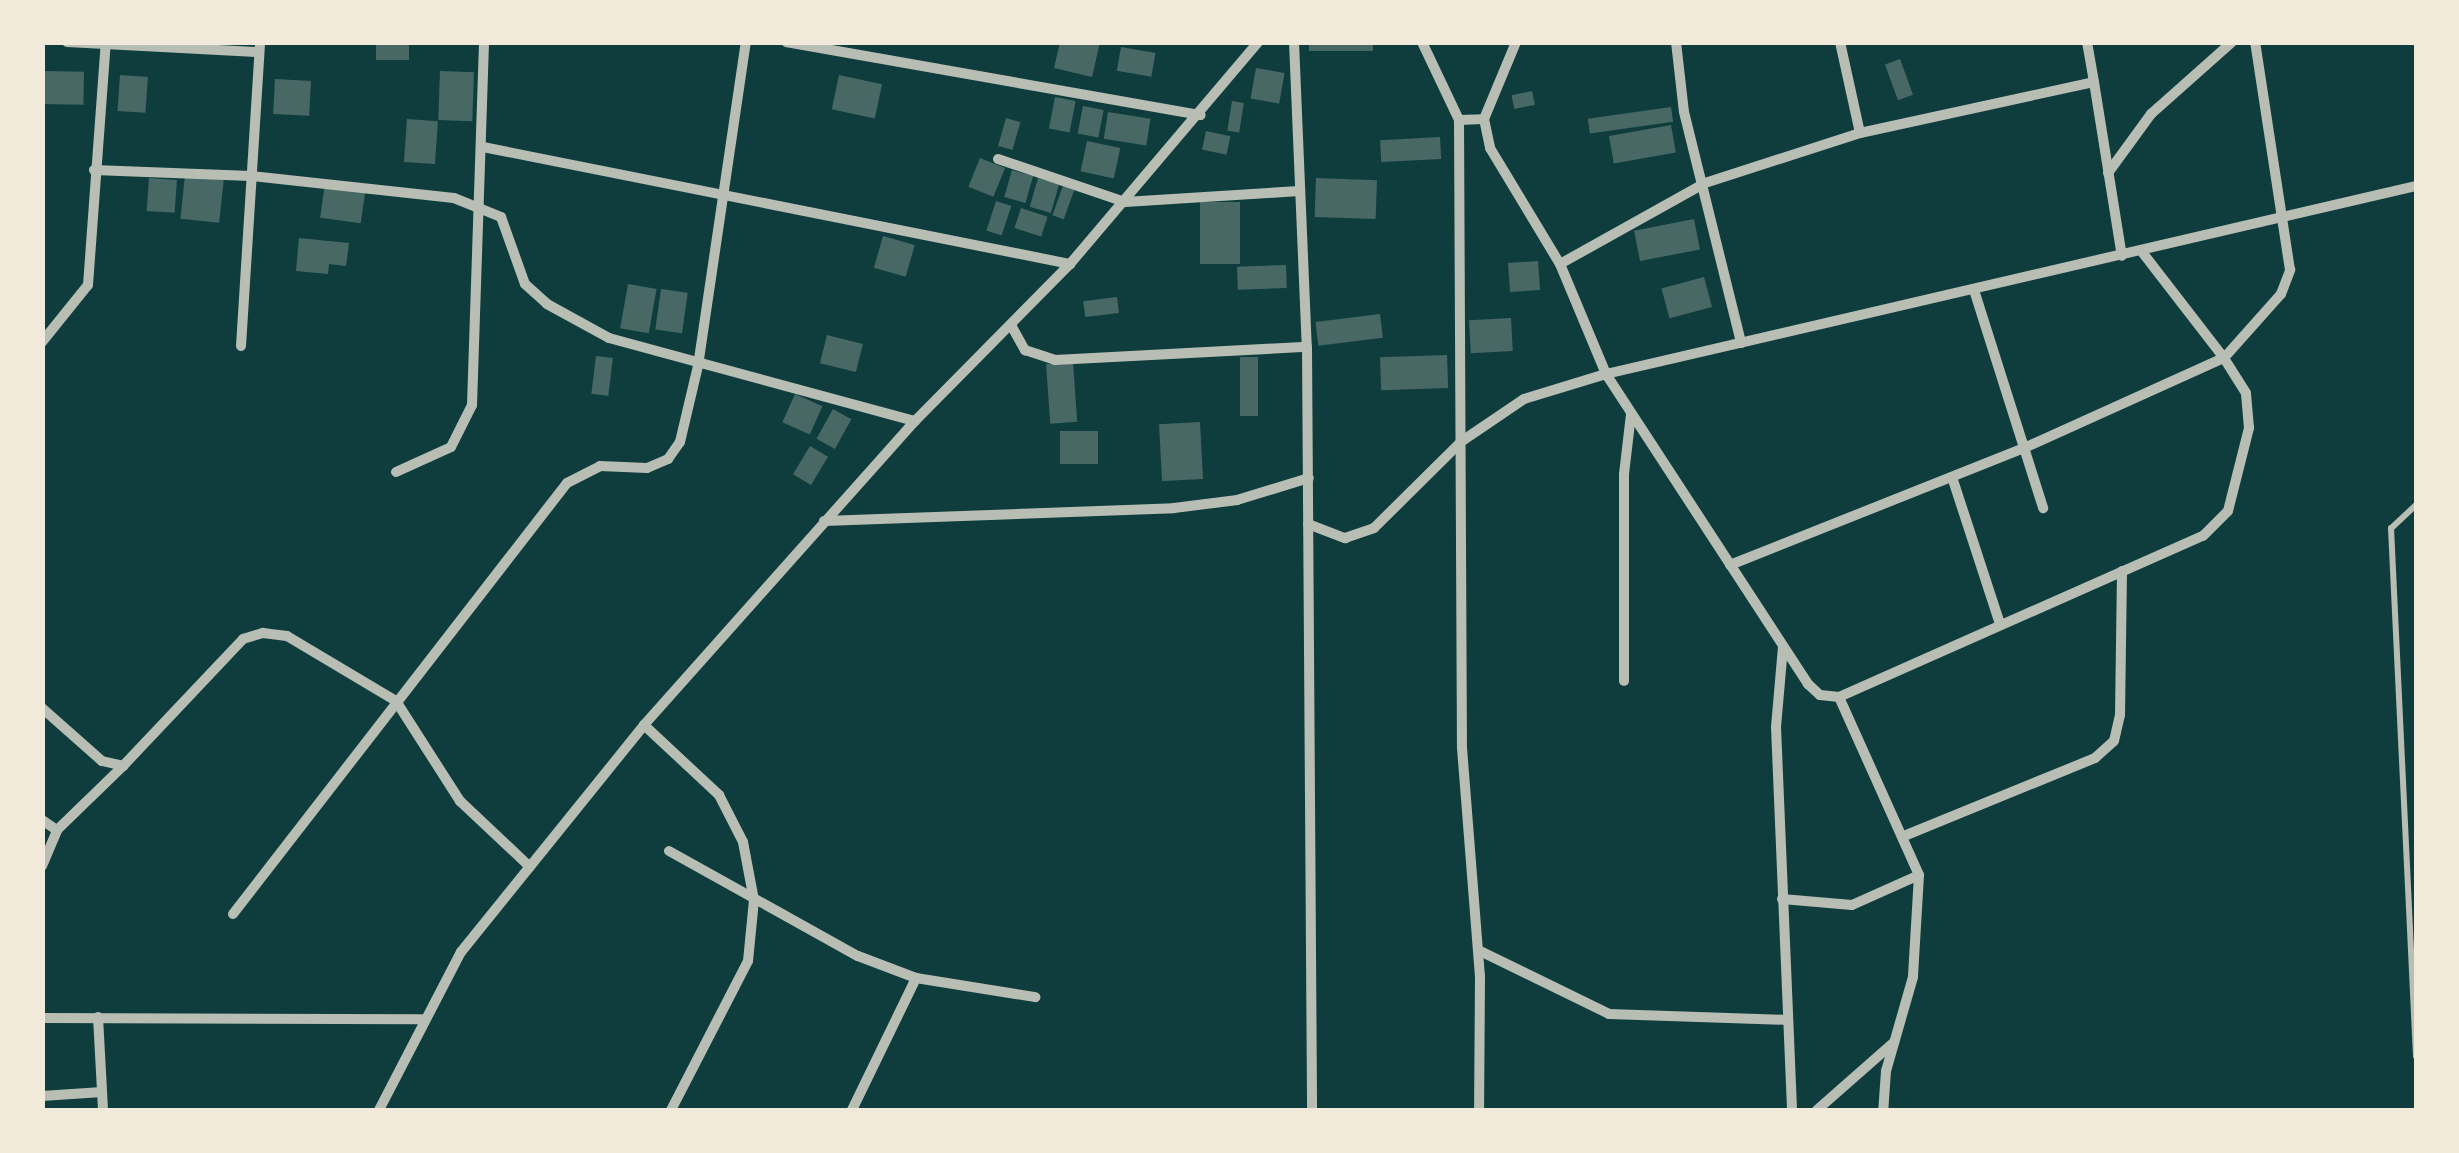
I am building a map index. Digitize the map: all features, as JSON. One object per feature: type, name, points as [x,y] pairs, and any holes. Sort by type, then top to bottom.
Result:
[{"type":"street","points":[[67,42],[260,47],[241,346]]},
{"type":"street","points":[[396,472],[451,447],[464,429],[472,405],[482,210],[484,42]]},
{"type":"street","points":[[233,914],[566,483],[600,466],[647,468],[668,460],[680,442],[698,366],[746,42]]},
{"type":"street","points":[[786,42],[1201,114]]},
{"type":"street","points":[[378,1110],[421,1019],[461,952],[644,725],[914,421],[1126,202],[1258,42]]},
{"type":"street","points":[[1294,42],[1307,347],[1312,1110]]},
{"type":"street","points":[[1422,42],[1459,120],[1462,748],[1478,950],[1479,1110]]},
{"type":"street","points":[[1516,42],[1484,119],[1490,148],[1560,264],[1606,374],[1808,684],[1820,695],[1838,697],[2203,536],[2228,511],[2249,428],[2246,393],[2224,358],[2142,252]]},
{"type":"street","points":[[1676,42],[1684,112],[1706,184],[1741,343]]},
{"type":"street","points":[[1840,42],[1860,133]]},
{"type":"street","points":[[2087,42],[2122,256]]},
{"type":"street","points":[[2108,172],[2151,114],[2232,42]]},
{"type":"street","points":[[1730,565],[2022,449],[2224,358],[2282,294],[2290,270],[2286,215],[2255,42]]},
{"type":"street","points":[[42,342],[88,285],[106,43]]},
{"type":"street","points":[[1560,264],[1706,184],[1860,133],[2094,82]]},
{"type":"street","points":[[1459,120],[1484,119]]},
{"type":"street","points":[[483,147],[723,200],[1070,264]]},
{"type":"street","points":[[998,159],[1126,202],[1299,191]]},
{"type":"street","points":[[94,170],[252,176],[426,190],[482,210],[507,224],[525,284],[547,304],[610,338],[698,366],[914,421]]},
{"type":"street","points":[[1308,524],[1345,538],[1374,528],[1462,441],[1524,399],[1606,374],[2416,186]]},
{"type":"street","points":[[1974,290],[2043,508]]},
{"type":"street","points":[[1010,325],[1038,359],[1307,347]]},
{"type":"street","points":[[1624,682],[1624,474],[1631,412]]},
{"type":"street","points":[[1952,477],[2000,624]]},
{"type":"street","points":[[824,521],[1174,508],[1237,500],[1309,478]]},
{"type":"street","points":[[1904,836],[2095,758],[2114,741],[2120,714],[2122,572]]},
{"type":"street","points":[[42,866],[56,830],[123,766],[221,657],[264,632],[287,636],[396,701],[460,801],[530,867]]},
{"type":"street","points":[[1783,646],[1776,727],[1792,1110]]},
{"type":"street","points":[[1838,697],[1918,874],[1913,977],[1883,1110]]},
{"type":"street","points":[[42,708],[102,760],[123,766]]},
{"type":"street","points":[[644,725],[719,795],[742,842],[754,900],[748,961],[671,1110]]},
{"type":"street","points":[[42,820],[56,830]]},
{"type":"street","points":[[669,851],[858,956],[916,978],[1035,997]]},
{"type":"street","points":[[1782,899],[1852,904],[1918,874]]},
{"type":"street","points":[[1478,950],[1609,1014],[1788,1020]]},
{"type":"street","points":[[852,1110],[916,978]]},
{"type":"street","points":[[98,1017],[103,1110]]},
{"type":"street","points":[[42,1018],[421,1019]]},
{"type":"street","points":[[1817,1110],[1898,1037]]},
{"type":"street","points":[[42,1096],[102,1092]]},
{"type":"lane","points":[[2416,506],[2391,528],[2416,1056]]},
{"type":"lane","points":[[2403,734],[2416,734]]},
{"type":"building","points":[[376,42],[409,42],[409,60],[376,60]]},
{"type":"building","points":[[1060,42],[1100,42],[1092,77],[1054,68]]},
{"type":"building","points":[[1309,42],[1373,42],[1373,51],[1309,51]]},
{"type":"building","points":[[1121,47],[1155,53],[1151,77],[1117,71]]},
{"type":"building","points":[[1900,59],[1913,95],[1898,100],[1885,64]]},
{"type":"building","points":[[1256,68],[1285,73],[1279,104],[1251,99]]},
{"type":"building","points":[[42,71],[84,72],[83,105],[42,104]]},
{"type":"building","points":[[440,71],[474,72],[472,121],[438,120]]},
{"type":"building","points":[[120,75],[148,77],[145,113],[117,111]]},
{"type":"building","points":[[839,75],[882,84],[875,118],[832,109]]},
{"type":"building","points":[[275,79],[311,81],[309,116],[273,114]]},
{"type":"building","points":[[1532,91],[1535,105],[1514,109],[1511,95]]},
{"type":"building","points":[[1055,97],[1076,101],[1070,132],[1049,128]]},
{"type":"building","points":[[1232,101],[1244,103],[1239,133],[1227,131]]},
{"type":"building","points":[[1083,106],[1104,110],[1098,137],[1078,133]]},
{"type":"building","points":[[1671,107],[1673,122],[1590,134],[1588,119]]},
{"type":"building","points":[[1108,112],[1150,119],[1146,145],[1104,139]]},
{"type":"building","points":[[1006,118],[1020,122],[1012,150],[998,146]]},
{"type":"building","points":[[407,119],[438,121],[435,164],[404,162]]},
{"type":"building","points":[[1671,125],[1676,153],[1614,164],[1609,136]]},
{"type":"building","points":[[1206,131],[1230,136],[1227,155],[1202,150]]},
{"type":"building","points":[[1440,137],[1441,159],[1381,162],[1380,140]]},
{"type":"building","points":[[1087,141],[1120,148],[1114,178],[1081,171]]},
{"type":"building","points":[[980,158],[1005,168],[993,197],[968,187]]},
{"type":"building","points":[[1012,170],[1033,176],[1025,203],[1004,197]]},
{"type":"building","points":[[185,175],[224,179],[219,223],[180,219]]},
{"type":"building","points":[[149,178],[177,180],[175,213],[147,211]]},
{"type":"building","points":[[1038,178],[1059,184],[1051,213],[1030,207]]},
{"type":"building","points":[[1316,178],[1377,180],[1376,219],[1315,217]]},
{"type":"building","points":[[325,183],[366,189],[361,223],[320,218]]},
{"type":"building","points":[[1063,186],[1074,190],[1064,219],[1052,215]]},
{"type":"building","points":[[996,201],[1011,206],[1002,235],[986,230]]},
{"type":"building","points":[[1200,202],[1240,202],[1240,264],[1200,264]]},
{"type":"building","points":[[1021,208],[1048,217],[1041,237],[1015,228]]},
{"type":"building","points":[[1694,219],[1700,249],[1640,261],[1634,231]]},
{"type":"building","points":[[883,236],[915,245],[906,277],[874,268]]},
{"type":"building","points":[[299,238],[349,243],[346,266],[329,264],[328,274],[296,271]]},
{"type":"building","points":[[1538,261],[1540,290],[1510,292],[1508,263]]},
{"type":"building","points":[[1286,265],[1287,288],[1238,290],[1237,267]]},
{"type":"building","points":[[1704,277],[1712,307],[1670,318],[1661,288]]},
{"type":"building","points":[[628,284],[657,289],[649,333],[620,328]]},
{"type":"building","points":[[661,289],[688,293],[682,333],[655,330]]},
{"type":"building","points":[[1117,297],[1119,313],[1085,317],[1083,301]]},
{"type":"building","points":[[1380,314],[1383,338],[1318,346],[1315,322]]},
{"type":"building","points":[[1511,318],[1513,351],[1471,353],[1469,320]]},
{"type":"building","points":[[827,335],[863,344],[856,372],[820,363]]},
{"type":"building","points":[[1447,355],[1448,388],[1381,390],[1380,357]]},
{"type":"building","points":[[596,356],[613,358],[608,396],[591,394]]},
{"type":"building","points":[[1240,357],[1258,357],[1258,416],[1240,416]]},
{"type":"building","points":[[1073,362],[1077,422],[1050,424],[1046,364]]},
{"type":"building","points":[[795,394],[822,406],[810,435],[782,422]]},
{"type":"building","points":[[833,409],[851,419],[835,449],[817,439]]},
{"type":"building","points":[[1200,422],[1203,479],[1162,481],[1159,424]]},
{"type":"building","points":[[1060,431],[1098,431],[1098,464],[1060,464]]},
{"type":"building","points":[[810,446],[828,457],[811,485],[793,474]]}]
